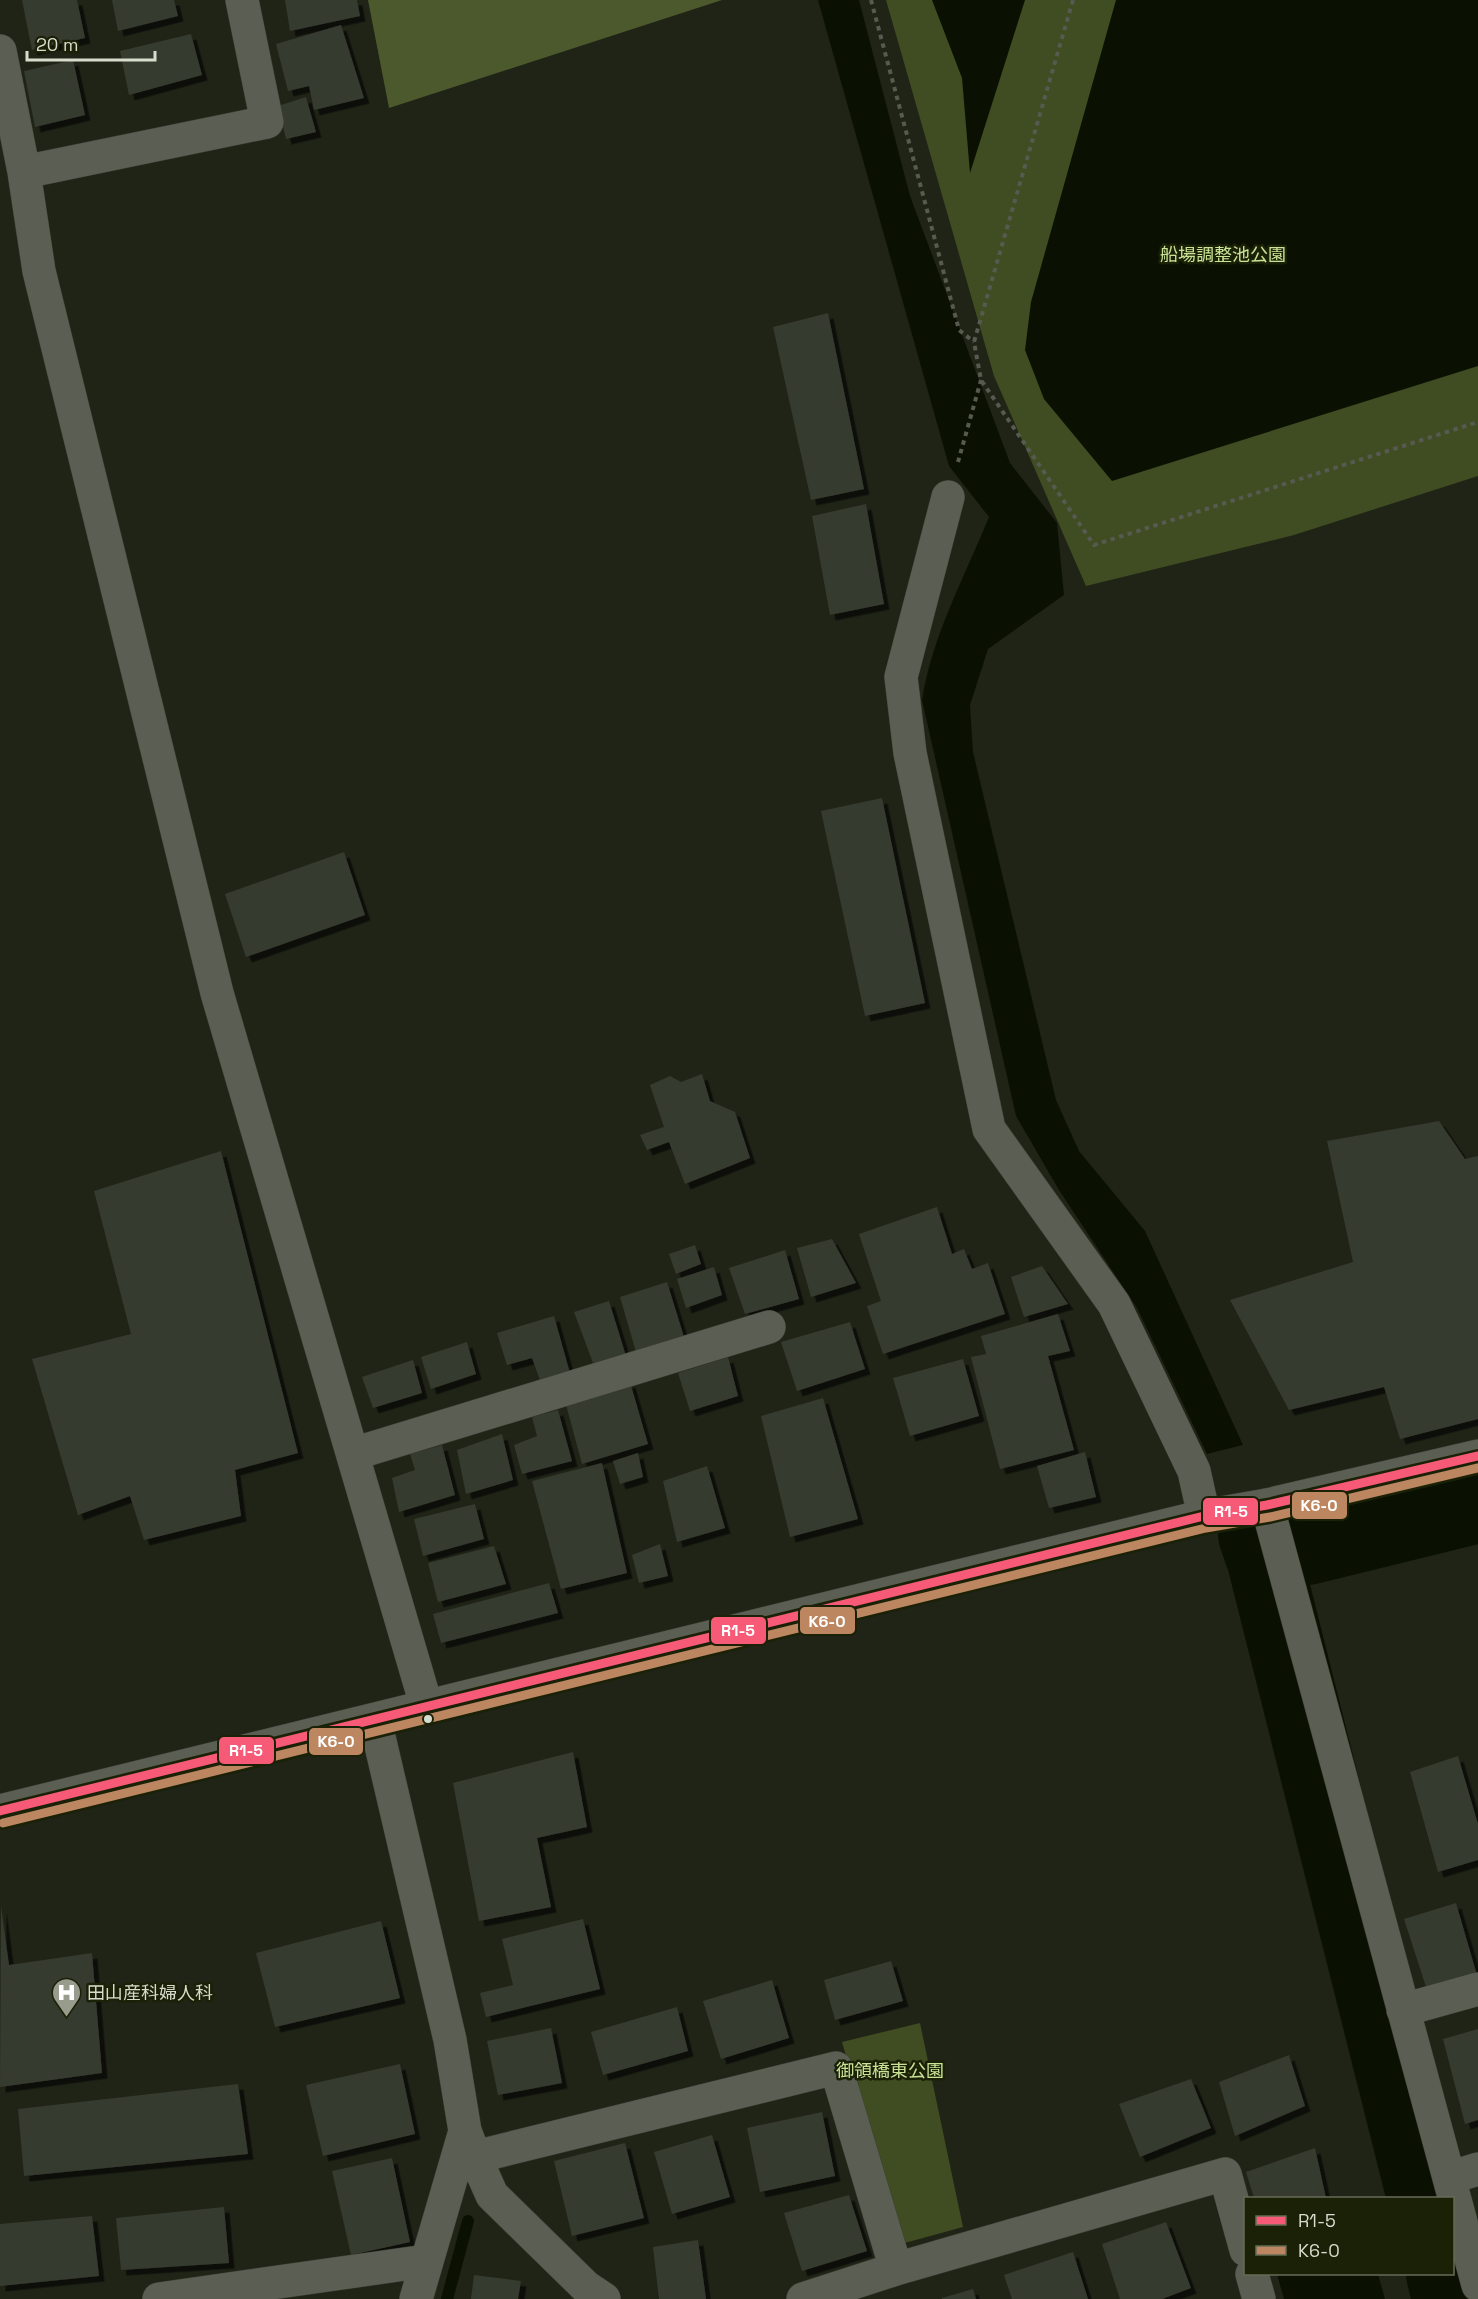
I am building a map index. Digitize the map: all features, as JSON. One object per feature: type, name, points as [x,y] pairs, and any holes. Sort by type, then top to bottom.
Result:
[{"type":"street","points":[[24,172],[267,122],[242,0]]},
{"type":"street","points":[[0,51],[24,172],[39,271],[218,993],[427,1708]]},
{"type":"street","points":[[948,497],[901,677],[910,753],[989,1129],[1114,1304],[1194,1472],[1204,1516]]},
{"type":"street","points":[[353,1454],[769,1327]]},
{"type":"street","points":[[0,1811],[1204,1516],[1267,1506],[1478,1456]]},
{"type":"street","points":[[1267,1506],[1403,2010],[1463,2174],[1478,2286]]},
{"type":"street","points":[[375,1720],[450,2040],[470,2144],[492,2195],[591,2295]]},
{"type":"street","points":[[1403,2010],[1478,1989]]},
{"type":"street","points":[[470,2144],[836,2068],[896,2269]]},
{"type":"street","points":[[416,2299],[426,2261],[470,2144]]},
{"type":"street","points":[[803,2299],[896,2269],[1225,2174],[1244,2246]]},
{"type":"street","points":[[159,2299],[426,2261]]},
{"type":"street","points":[[1252,2275],[1259,2299]]},
{"type":"path","points":[[871,0],[959,330],[974,342]]},
{"type":"path","points":[[1073,0],[974,342],[981,380],[1094,545],[1478,422]]},
{"type":"path","points":[[948,497],[981,380]]},
{"type":"green space","points":[[368,0],[722,0],[389,108]]},
{"type":"green space","name":"船場調整池公園","points":[[886,0],[1478,0],[1478,476],[1294,535],[1086,586],[994,376]]},
{"type":"green space","name":"御領橋東公園","points":[[920,2023],[963,2227],[901,2244],[842,2042]]},
{"type":"shaded area","points":[[818,0],[859,0],[910,196],[1010,463],[1057,523],[1064,595],[988,649],[970,705],[973,752],[1056,1100],[1079,1151],[1145,1231],[1243,1445],[1207,1454],[1137,1308],[1059,1190],[1016,1116],[922,700],[941,630],[989,517],[949,466]]},
{"type":"shaded area","points":[[932,0],[1025,0],[970,173],[962,78]]},
{"type":"shaded area","name":"船場調整池公園","points":[[1116,0],[1478,0],[1478,366],[1112,481],[1044,399],[1025,350],[1031,302]]},
{"type":"shaded area","points":[[1277,2275],[1378,2275],[1385,2299],[1284,2299]]},
{"type":"building","points":[[22,0],[77,0],[85,38],[32,50]]},
{"type":"building","points":[[112,0],[174,0],[178,16],[118,31]]},
{"type":"building","points":[[285,0],[357,0],[360,16],[290,31]]},
{"type":"building","points":[[341,25],[364,98],[314,110],[309,86],[288,91],[276,44]]},
{"type":"building","points":[[191,34],[202,75],[129,95],[120,51]]},
{"type":"building","points":[[73,60],[85,115],[35,127],[24,71]]},
{"type":"building","points":[[306,97],[316,132],[286,139],[278,106]]},
{"type":"building","points":[[828,313],[864,489],[811,500],[773,327]]},
{"type":"building","points":[[866,504],[884,604],[830,615],[812,516]]},
{"type":"building","points":[[882,798],[925,1003],[865,1016],[821,811]]},
{"type":"building","points":[[344,852],[365,915],[246,957],[225,894]]},
{"type":"building","points":[[702,1074],[710,1101],[735,1112],[750,1158],[685,1184],[669,1142],[647,1150],[640,1135],[664,1127],[650,1085],[670,1076],[681,1082]]},
{"type":"building","points":[[1439,1121],[1465,1159],[1478,1156],[1478,1419],[1400,1439],[1384,1387],[1289,1410],[1230,1300],[1353,1262],[1327,1141]]},
{"type":"building","points":[[221,1151],[298,1453],[235,1470],[241,1516],[144,1540],[130,1496],[78,1515],[32,1359],[131,1334],[94,1191]]},
{"type":"building","points":[[937,1207],[952,1254],[964,1249],[972,1269],[988,1263],[1005,1314],[883,1354],[867,1306],[881,1301],[859,1234]]},
{"type":"building","points":[[832,1239],[856,1283],[811,1297],[797,1248]]},
{"type":"building","points":[[695,1245],[701,1264],[676,1274],[669,1254]]},
{"type":"building","points":[[785,1250],[799,1299],[745,1314],[729,1268]]},
{"type":"building","points":[[1042,1266],[1068,1304],[1024,1317],[1011,1277]]},
{"type":"building","points":[[714,1267],[722,1295],[686,1308],[677,1279]]},
{"type":"building","points":[[667,1282],[684,1337],[636,1352],[620,1297]]},
{"type":"building","points":[[609,1301],[626,1356],[593,1363],[574,1312]]},
{"type":"building","points":[[1058,1314],[1070,1351],[1048,1356],[1074,1450],[1000,1469],[971,1357],[986,1354],[981,1336]]},
{"type":"building","points":[[554,1316],[570,1373],[541,1383],[532,1358],[507,1365],[497,1333]]},
{"type":"building","points":[[850,1322],[865,1369],[797,1391],[781,1342]]},
{"type":"building","points":[[467,1342],[476,1374],[431,1389],[421,1357]]},
{"type":"building","points":[[728,1357],[738,1396],[690,1411],[678,1373]]},
{"type":"building","points":[[963,1359],[979,1416],[910,1436],[893,1378]]},
{"type":"building","points":[[413,1360],[422,1393],[373,1408],[362,1377]]},
{"type":"building","points":[[630,1382],[648,1444],[582,1464],[565,1401]]},
{"type":"building","points":[[823,1398],[858,1519],[790,1537],[761,1416]]},
{"type":"building","points":[[558,1410],[572,1461],[522,1474],[514,1445],[537,1436],[532,1417]]},
{"type":"building","points":[[502,1434],[513,1480],[466,1494],[457,1450]]},
{"type":"building","points":[[442,1445],[455,1495],[399,1512],[392,1478],[415,1470],[410,1454]]},
{"type":"building","points":[[1085,1452],[1096,1497],[1049,1508],[1037,1466]]},
{"type":"building","points":[[638,1453],[643,1477],[620,1484],[613,1461]]},
{"type":"building","points":[[602,1463],[627,1573],[561,1589],[532,1481]]},
{"type":"building","points":[[707,1466],[725,1528],[677,1542],[663,1481]]},
{"type":"building","points":[[475,1504],[484,1539],[423,1556],[414,1519]]},
{"type":"building","points":[[660,1544],[668,1576],[639,1583],[632,1555]]},
{"type":"building","points":[[494,1546],[506,1584],[438,1602],[428,1563]]},
{"type":"building","points":[[549,1583],[558,1613],[441,1643],[433,1614]]},
{"type":"building","points":[[573,1752],[587,1827],[537,1838],[551,1907],[479,1921],[453,1783]]},
{"type":"building","points":[[1458,1756],[1478,1824],[1478,1860],[1438,1872],[1410,1772]]},
{"type":"building","points":[[1456,1903],[1477,1975],[1427,1990],[1404,1919]]},
{"type":"building","points":[[1,1906],[9,1965],[92,1953],[102,2073],[0,2087]]},
{"type":"building","points":[[583,1919],[600,1989],[486,2017],[480,1993],[513,1985],[502,1939]]},
{"type":"building","points":[[381,1921],[400,1998],[275,2027],[256,1953]]},
{"type":"building","points":[[891,1961],[903,2001],[835,2020],[824,1980]]},
{"type":"building","points":[[772,1980],[789,2038],[721,2059],[703,2001]]},
{"type":"building","points":[[677,2007],[688,2051],[603,2075],[591,2032]]},
{"type":"building","points":[[551,2028],[562,2083],[498,2095],[487,2041]]},
{"type":"building","points":[[1478,2029],[1478,2120],[1465,2124],[1443,2039]]},
{"type":"building","points":[[1289,2055],[1305,2106],[1235,2136],[1219,2082]]},
{"type":"building","points":[[400,2064],[415,2134],[323,2156],[306,2085]]},
{"type":"building","points":[[1191,2079],[1211,2128],[1140,2157],[1119,2104]]},
{"type":"building","points":[[238,2084],[248,2154],[24,2176],[18,2109]]},
{"type":"building","points":[[822,2112],[835,2176],[760,2192],[747,2128]]},
{"type":"building","points":[[712,2135],[730,2197],[672,2214],[654,2152]]},
{"type":"building","points":[[625,2143],[644,2218],[572,2236],[554,2161]]},
{"type":"building","points":[[1315,2148],[1326,2197],[1254,2197],[1246,2172]]},
{"type":"building","points":[[392,2158],[410,2242],[351,2255],[332,2171]]},
{"type":"building","points":[[849,2195],[867,2251],[802,2271],[784,2213]]},
{"type":"building","points":[[224,2207],[229,2263],[121,2270],[116,2218]]},
{"type":"building","points":[[92,2216],[99,2276],[0,2286],[0,2224]]},
{"type":"building","points":[[1166,2222],[1191,2288],[1162,2299],[1120,2299],[1102,2244]]},
{"type":"building","points":[[698,2240],[706,2299],[659,2299],[653,2247]]},
{"type":"building","points":[[1073,2252],[1088,2299],[1012,2299],[1004,2275]]},
{"type":"building","points":[[474,2275],[521,2281],[518,2299],[471,2299]]},
{"type":"building","points":[[973,2289],[976,2299],[942,2299],[942,2298]]},
{"type":"waterway","points":[[1307,1547],[1478,1505]]},
{"type":"waterway","points":[[1256,1535],[1265,1561],[1425,2197]]},
{"type":"waterway","points":[[447,2299],[468,2221]]},
{"type":"waterway","points":[[1444,2275],[1450,2299]]},
{"type":"transit line","name":"R1-5","points":[[0,1811],[1204,1516],[1267,1505],[1478,1456]]},
{"type":"transit line","name":"K6-0","points":[[3,1823],[1206,1528],[1270,1517],[1478,1468]]},
{"type":"place","name":"田山産科婦人科","points":[[66,2018]]}]
